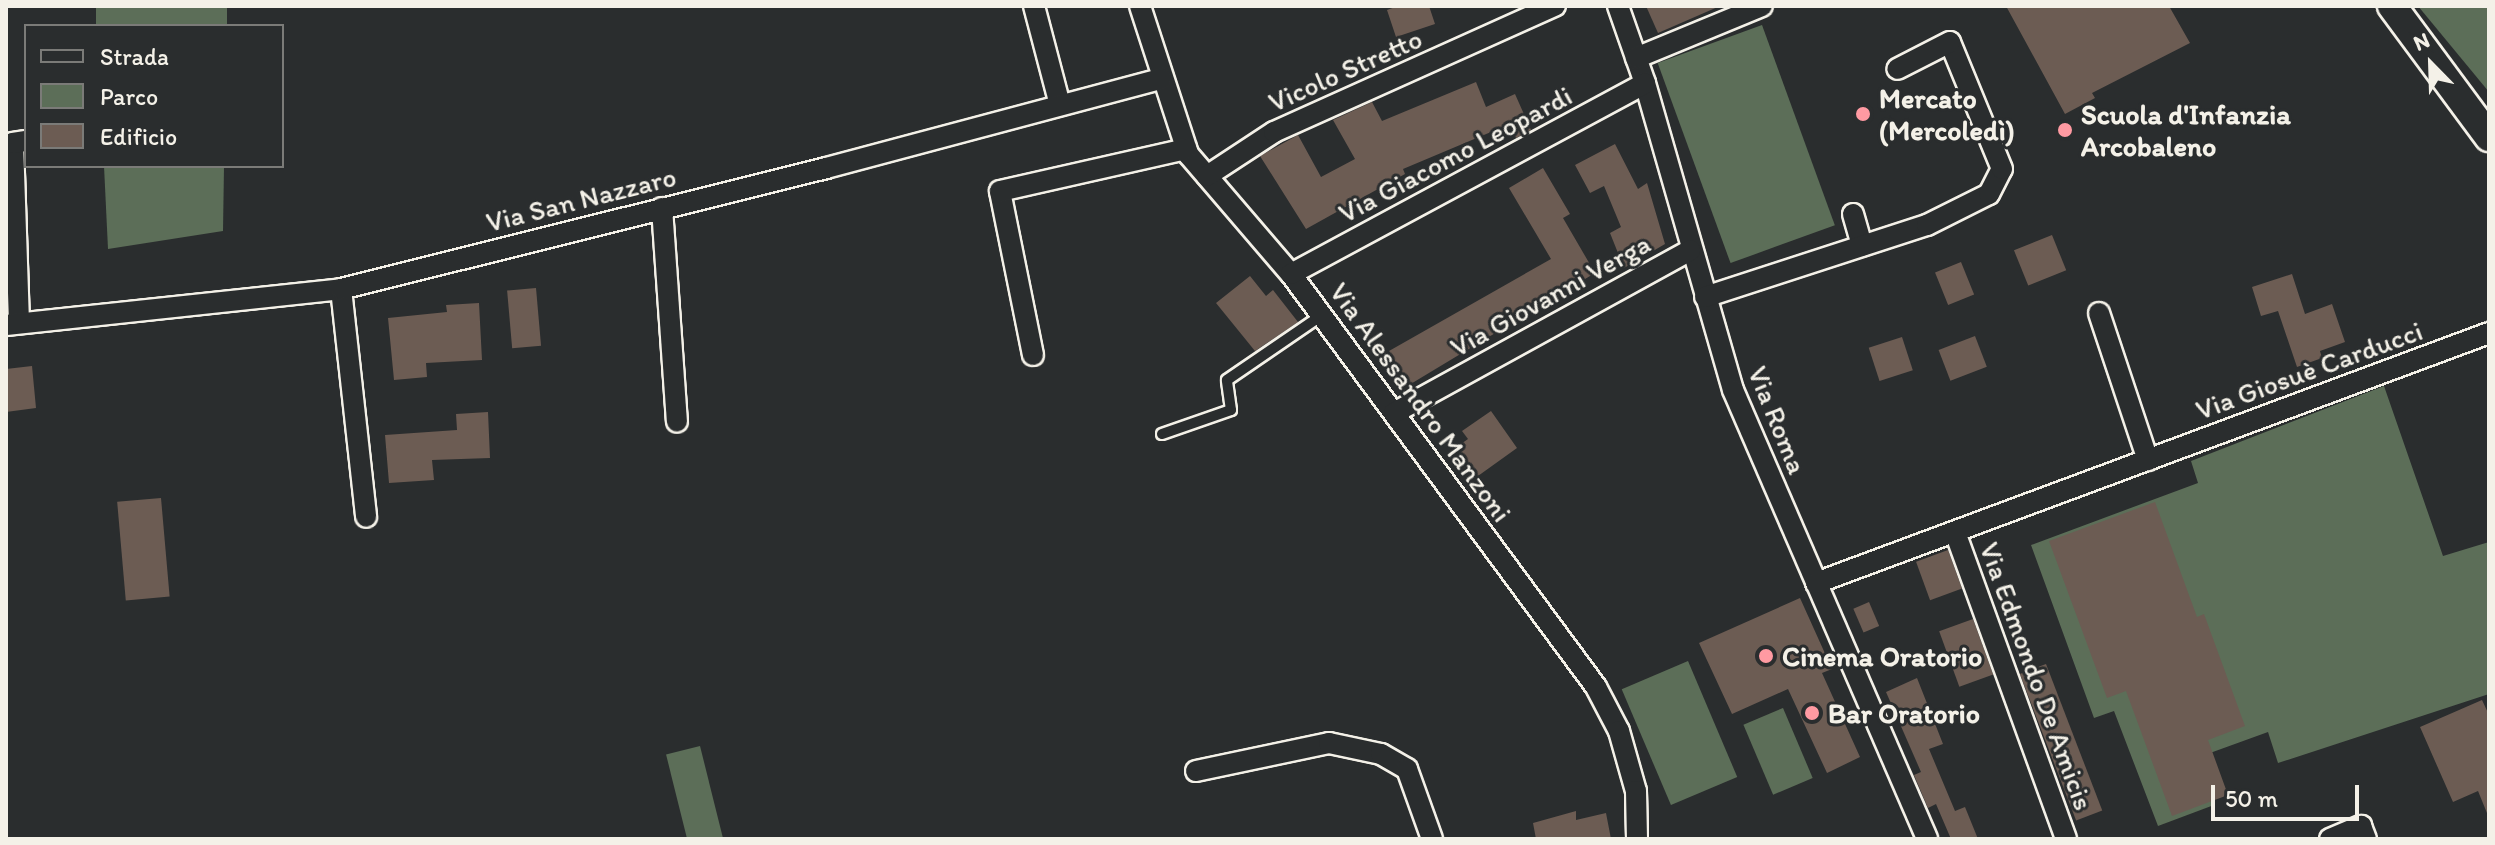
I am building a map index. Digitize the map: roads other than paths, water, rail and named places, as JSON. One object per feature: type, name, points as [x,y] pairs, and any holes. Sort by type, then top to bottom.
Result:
[{"type":"main road","points":[[2392,6],[2489,137]]},
{"type":"street","points":[[1034,6],[1060,105]]},
{"type":"street","name":"Via Alessandro Manzoni","points":[[1140,6],[1186,149],[1291,274],[1596,687],[1619,731],[1632,776],[1637,839]]},
{"type":"street","name":"Vicolo Stretto","points":[[1207,176],[1274,132],[1555,6]]},
{"type":"street","name":"Via Roma","points":[[1618,6],[1645,83],[1690,250],[1733,390],[1927,839]]},
{"type":"street","points":[[1636,58],[1762,6]]},
{"type":"street","points":[[1705,297],[1927,225],[1989,194],[2002,169],[1950,42],[1897,69]]},
{"type":"street","name":"Via San Nazzaro","points":[[13,324],[341,289],[1161,79]]},
{"type":"street","name":"Via Giacomo Leopardi","points":[[1291,274],[1645,83]]},
{"type":"street","points":[[13,324],[15,143]]},
{"type":"street","points":[[1033,355],[1000,191],[1186,149]]},
{"type":"street","points":[[662,208],[677,421]]},
{"type":"street","points":[[1853,214],[1862,246]]},
{"type":"street","name":"Via Giovanni Verga","points":[[1394,413],[1690,250]]},
{"type":"street","points":[[341,289],[366,517]]},
{"type":"street","points":[[2099,313],[2148,460]]},
{"type":"street","name":"Via Giosuè Carducci","points":[[1816,583],[2489,333]]},
{"type":"street","name":"Via Edmondo De Amicis","points":[[1955,532],[2066,839]]},
{"type":"street","points":[[1196,771],[1329,743],[1381,754],[1407,769],[1432,839]]},
{"type":"street","points":[[2330,839],[2361,826],[2366,839]]},
{"type":"lane","points":[[1162,434],[1231,410],[1227,380],[1322,315]]},
{"type":"place","name":"Mercato (Mercoledì)","points":[[1863,114]]},
{"type":"place","name":"Scuola d'Infanzia Arcobaleno","points":[[2065,130]]},
{"type":"place","name":"Cinema Oratorio","points":[[1766,656]]},
{"type":"place","name":"Bar Oratorio","points":[[1812,713]]}]
